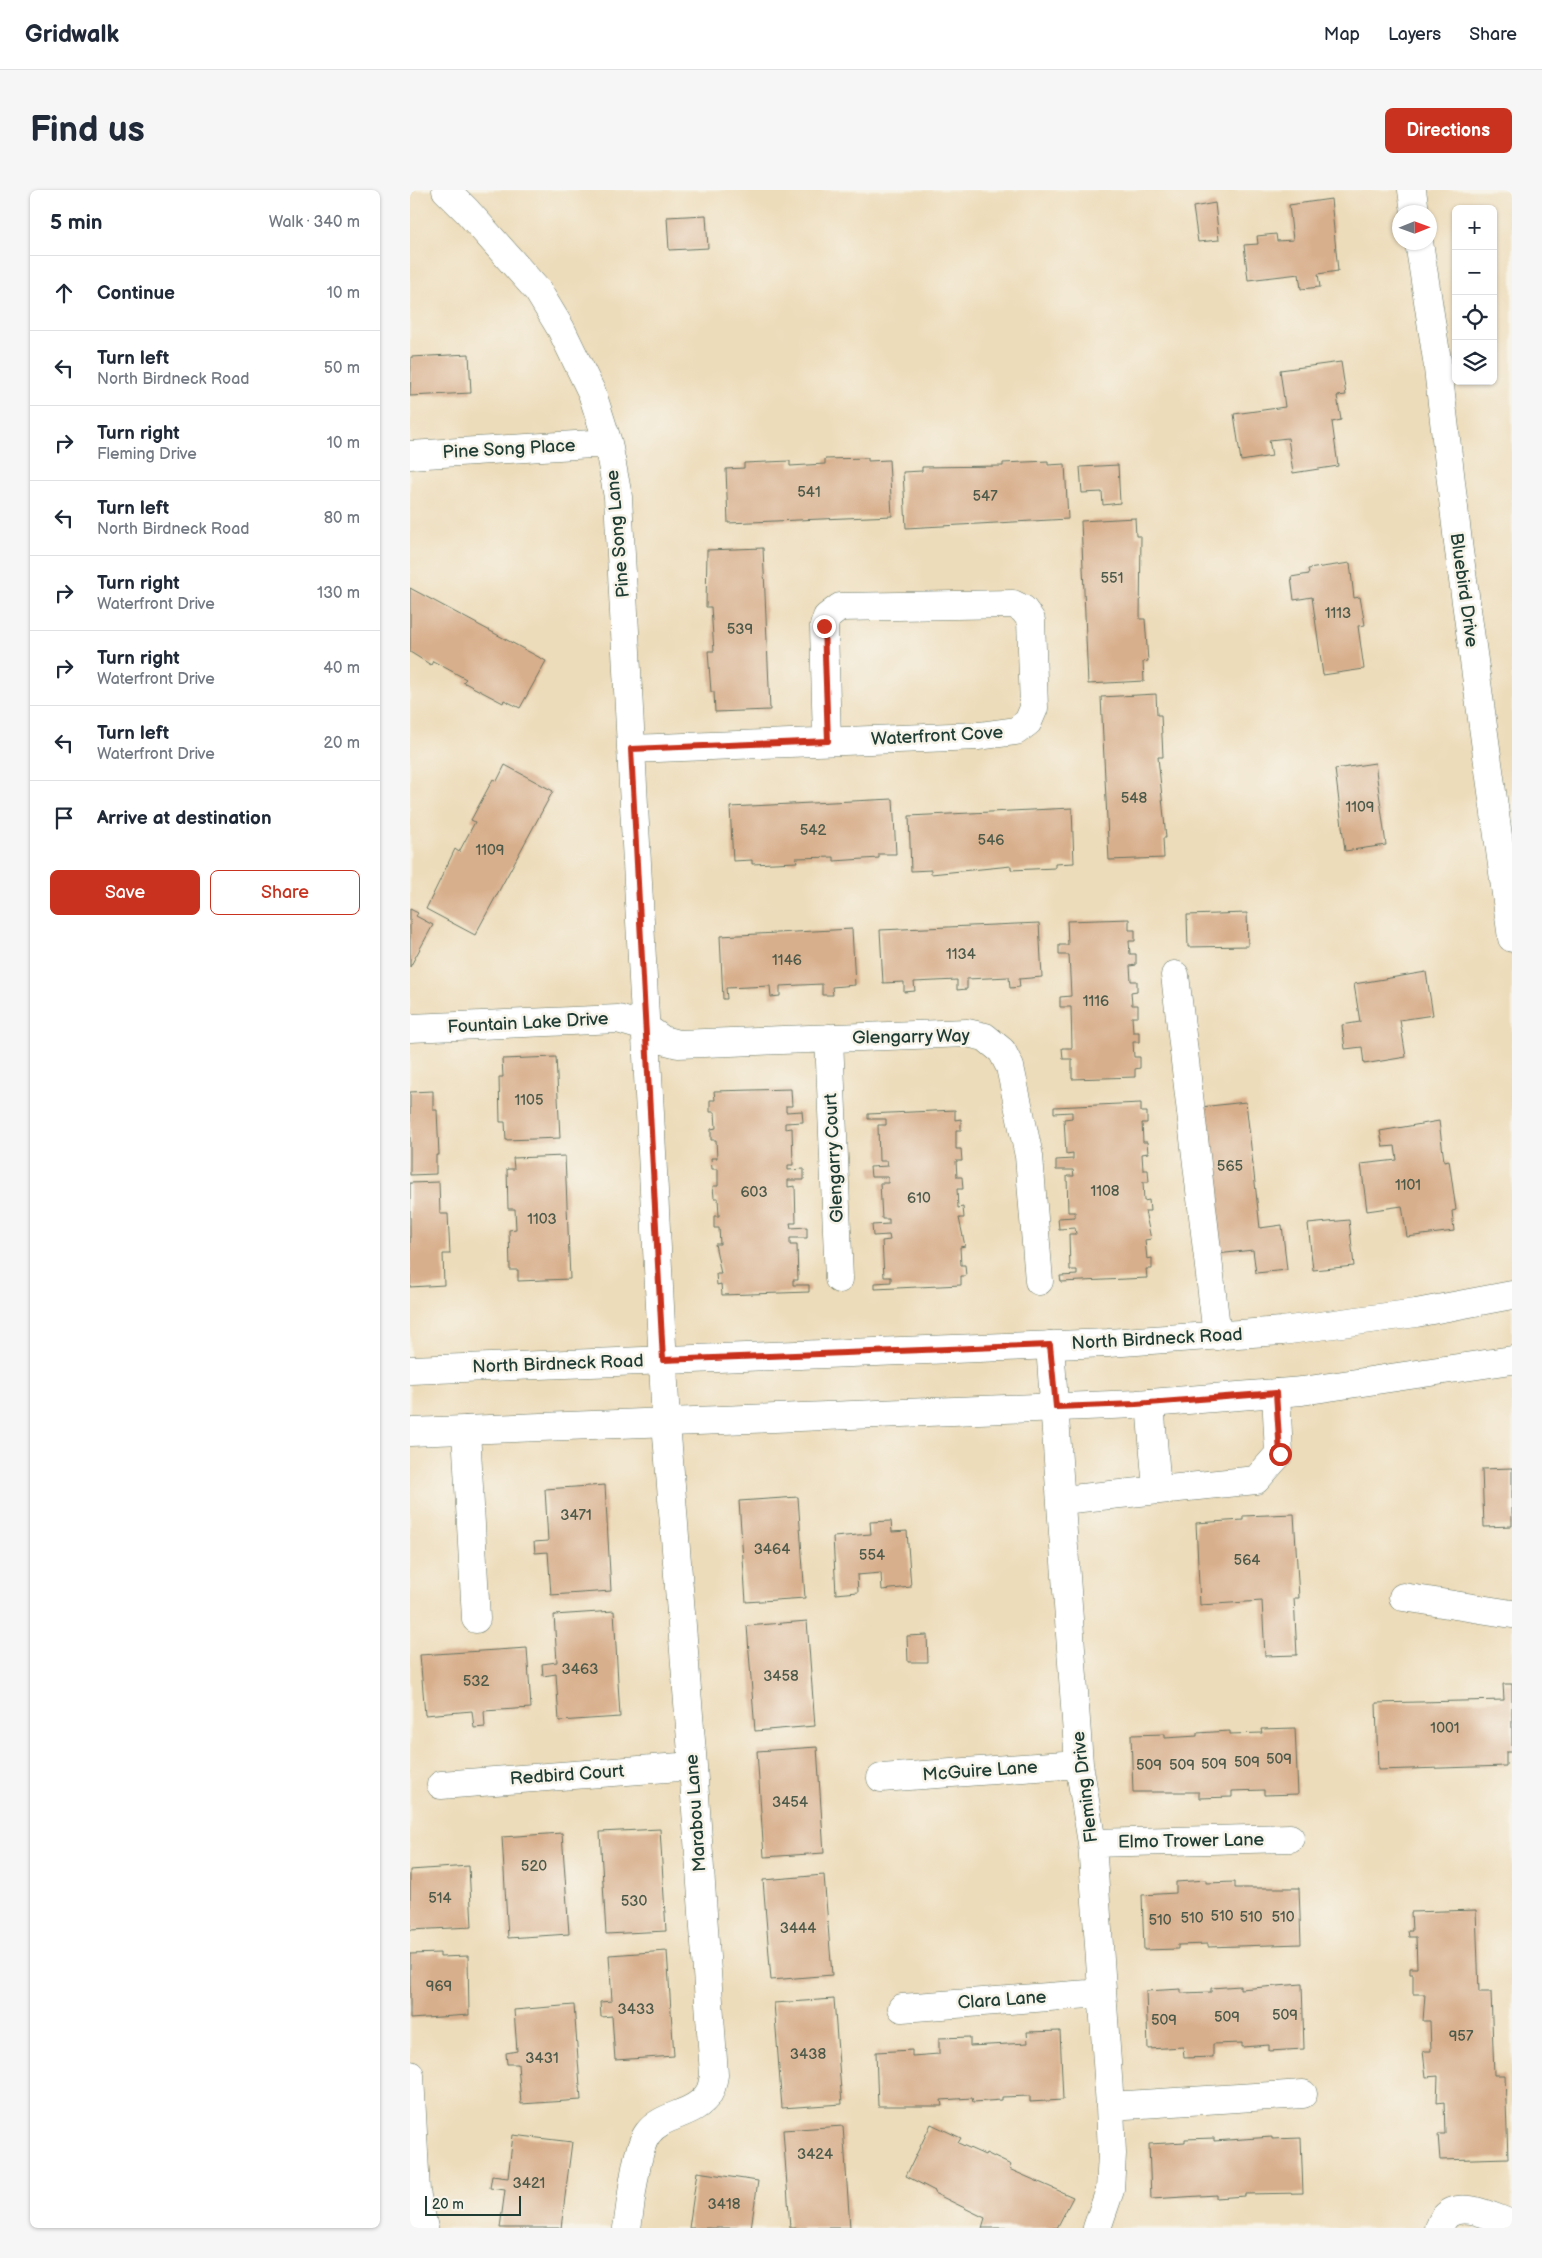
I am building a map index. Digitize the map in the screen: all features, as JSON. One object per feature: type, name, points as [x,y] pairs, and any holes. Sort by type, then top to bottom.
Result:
[{"type":"street","name":"Pine Song Lane","points":[[446,190],[468,211],[538,291],[560,329],[592,393],[608,443],[618,497],[645,1028]]},
{"type":"street","points":[[1412,190],[1414,205]]},
{"type":"street","name":"Bluebird Drive","points":[[1420,250],[1437,360],[1458,551],[1512,938]]},
{"type":"street","name":"Pine Song Place","points":[[410,455],[608,443]]},
{"type":"street","name":"Waterfront Cove","points":[[631,749],[979,736],[1016,731],[1028,722],[1034,708],[1031,620],[1023,608],[1014,604],[840,607],[827,617],[824,626],[828,741]]},
{"type":"street","points":[[1175,975],[1217,1336]]},
{"type":"street","name":"Fountain Lake Drive","points":[[410,1028],[618,1019],[645,1028]]},
{"type":"street","name":"Glengarry Way","points":[[645,1028],[663,1040],[678,1044],[967,1033],[985,1037],[1002,1051],[1010,1067],[1029,1156],[1039,1281]]},
{"type":"street","name":"Marabou Lane","points":[[627,2228],[641,2146],[647,2134],[658,2124],[696,2106],[709,2093],[714,2075],[693,1766],[666,1422],[645,1028]]},
{"type":"street","name":"Glengarry Court","points":[[829,1038],[840,1278]]},
{"type":"street","name":"North Birdneck Road","points":[[410,1370],[1108,1343],[1217,1336],[1320,1326],[1512,1295]]},
{"type":"street","name":"Fleming Drive","points":[[1050,1345],[1056,1407],[1080,1764],[1092,1843],[1110,2106],[1112,2154],[1110,2190],[1097,2228]]},
{"type":"street","points":[[410,1432],[1150,1403],[1276,1393],[1512,1360]]},
{"type":"street","points":[[1062,1500],[1256,1480],[1280,1454],[1276,1393]]},
{"type":"street","points":[[1150,1403],[1157,1490]]},
{"type":"street","points":[[466,1430],[476,1619]]},
{"type":"street","points":[[1403,1597],[1512,1614]]},
{"type":"street","name":"McGuire Lane","points":[[881,1778],[1080,1764]]},
{"type":"street","name":"Redbird Court","points":[[441,1785],[693,1766]]},
{"type":"street","name":"Elmo Trower Lane","points":[[1092,1843],[1290,1838]]},
{"type":"street","name":"Clara Lane","points":[[902,2008],[1102,1993]]},
{"type":"street","points":[[410,2075],[416,2192],[424,2228]]},
{"type":"street","points":[[1110,2106],[1303,2094]]},
{"type":"street","points":[[1439,2228],[1445,2217],[1457,2211],[1471,2210],[1512,2224]]},
{"type":"building","points":[[1331,199],[1338,271],[1318,274],[1320,287],[1301,289],[1299,274],[1248,280],[1244,245],[1258,244],[1257,236],[1276,234],[1277,241],[1293,240],[1289,205]]},
{"type":"building","points":[[1215,203],[1219,240],[1198,242],[1193,207]]},
{"type":"building","points":[[706,215],[708,248],[669,250],[667,217]]},
{"type":"building","points":[[469,354],[471,393],[410,396],[411,357]]},
{"type":"building","points":[[1341,362],[1346,395],[1337,396],[1341,420],[1332,422],[1338,466],[1293,473],[1288,438],[1269,440],[1272,456],[1241,461],[1234,414],[1285,407],[1280,370]]},
{"type":"building","points":[[868,458],[868,461],[889,460],[892,516],[728,523],[726,469],[744,468],[744,463],[790,461],[790,466],[825,464],[825,459]]},
{"type":"building","points":[[1048,461],[1048,465],[1065,464],[1068,519],[906,528],[903,472],[922,471],[922,467],[1003,466],[1003,463]]},
{"type":"building","points":[[1118,465],[1120,503],[1103,505],[1102,492],[1082,493],[1080,467]]},
{"type":"building","points":[[1135,518],[1136,536],[1141,536],[1140,619],[1145,619],[1148,661],[1143,662],[1144,681],[1088,684],[1081,521]]},
{"type":"building","points":[[763,548],[770,710],[715,712],[714,692],[711,692],[708,651],[714,651],[711,607],[706,607],[707,550]]},
{"type":"building","points":[[1350,563],[1354,598],[1360,597],[1365,625],[1358,626],[1364,669],[1323,675],[1312,597],[1294,600],[1291,577],[1309,574],[1308,569]]},
{"type":"building","points":[[410,588],[546,661],[520,708],[504,700],[503,703],[463,682],[466,679],[433,661],[431,665],[410,652]]},
{"type":"building","points":[[1156,694],[1157,715],[1161,715],[1163,757],[1158,757],[1166,838],[1163,838],[1164,858],[1109,860],[1101,697]]},
{"type":"building","points":[[1375,763],[1386,845],[1345,851],[1335,769]]},
{"type":"building","points":[[505,765],[553,791],[475,935],[426,909],[455,849],[459,852],[475,822],[471,820],[493,779],[497,781]]},
{"type":"building","points":[[893,799],[896,854],[879,854],[879,858],[834,861],[834,857],[796,858],[797,862],[752,864],[752,860],[733,861],[730,807]]},
{"type":"building","points":[[1072,808],[1074,863],[1055,864],[1055,868],[1011,870],[1011,866],[931,874],[931,870],[911,871],[909,816]]},
{"type":"building","points":[[410,909],[418,913],[416,916],[433,925],[410,967]]},
{"type":"building","points":[[1247,913],[1248,946],[1188,947],[1187,915]]},
{"type":"building","points":[[1129,919],[1129,930],[1135,930],[1135,941],[1129,941],[1130,954],[1136,954],[1136,965],[1130,966],[1131,981],[1137,981],[1137,991],[1131,992],[1132,1005],[1138,1005],[1138,1017],[1132,1017],[1133,1032],[1139,1032],[1139,1042],[1133,1042],[1134,1057],[1140,1057],[1140,1068],[1135,1069],[1135,1077],[1072,1079],[1072,1059],[1063,1059],[1062,1048],[1072,1048],[1071,1007],[1060,1007],[1060,997],[1071,996],[1069,955],[1059,955],[1059,945],[1068,945],[1067,921]]},
{"type":"building","points":[[1039,923],[1042,977],[1019,979],[1020,987],[1010,988],[1009,977],[967,979],[967,989],[957,990],[957,980],[914,982],[915,991],[904,992],[904,982],[883,983],[880,930]]},
{"type":"building","points":[[852,929],[855,985],[832,987],[833,995],[822,995],[822,984],[780,986],[780,996],[771,997],[770,986],[726,988],[727,999],[723,999],[720,936]]},
{"type":"building","points":[[1426,972],[1433,1015],[1400,1020],[1406,1057],[1364,1064],[1362,1047],[1345,1049],[1342,1025],[1360,1022],[1354,984]]},
{"type":"building","points":[[556,1057],[560,1138],[506,1140],[505,1122],[500,1122],[499,1077],[503,1077],[502,1059]]},
{"type":"building","points":[[791,1089],[792,1106],[786,1106],[786,1112],[802,1111],[803,1122],[785,1123],[785,1129],[792,1128],[793,1165],[788,1165],[788,1170],[804,1169],[804,1180],[788,1180],[788,1187],[795,1186],[796,1223],[790,1223],[791,1228],[807,1227],[807,1238],[790,1238],[790,1245],[797,1245],[798,1280],[793,1280],[793,1285],[809,1285],[809,1292],[722,1295],[721,1284],[717,1285],[716,1274],[721,1274],[715,1244],[720,1244],[719,1228],[714,1228],[714,1216],[719,1216],[718,1198],[714,1198],[713,1186],[718,1186],[718,1169],[712,1169],[711,1158],[717,1158],[716,1140],[711,1140],[711,1129],[716,1128],[715,1112],[710,1112],[710,1100],[715,1100],[714,1091]]},
{"type":"building","points":[[433,1091],[433,1110],[437,1110],[439,1155],[436,1155],[436,1174],[410,1175],[410,1092]]},
{"type":"building","points":[[1246,1102],[1260,1228],[1282,1225],[1287,1270],[1256,1273],[1253,1250],[1217,1254],[1201,1107]]},
{"type":"building","points":[[1141,1103],[1141,1112],[1147,1112],[1147,1123],[1142,1123],[1143,1142],[1147,1142],[1148,1153],[1142,1154],[1143,1170],[1148,1170],[1149,1182],[1143,1182],[1144,1201],[1149,1200],[1150,1211],[1145,1211],[1151,1239],[1145,1240],[1147,1259],[1152,1258],[1152,1269],[1146,1269],[1147,1278],[1061,1282],[1060,1276],[1077,1275],[1077,1270],[1070,1270],[1069,1234],[1076,1234],[1075,1228],[1059,1229],[1058,1218],[1075,1217],[1075,1212],[1068,1212],[1067,1176],[1074,1176],[1073,1170],[1056,1170],[1056,1160],[1073,1159],[1073,1153],[1066,1154],[1064,1119],[1072,1118],[1072,1112],[1054,1113],[1054,1107]]},
{"type":"building","points":[[955,1110],[955,1120],[961,1119],[961,1130],[956,1130],[956,1149],[961,1149],[962,1161],[956,1161],[957,1177],[962,1177],[963,1189],[957,1189],[958,1208],[963,1207],[964,1218],[959,1218],[965,1246],[960,1247],[961,1265],[965,1265],[966,1276],[961,1276],[961,1285],[875,1289],[875,1283],[891,1282],[891,1277],[884,1277],[882,1241],[890,1240],[889,1235],[873,1236],[872,1225],[889,1224],[889,1219],[882,1219],[880,1183],[888,1183],[888,1177],[871,1177],[870,1167],[888,1166],[887,1161],[879,1161],[878,1125],[886,1125],[886,1119],[868,1119],[868,1114]]},
{"type":"building","points":[[1439,1121],[1444,1161],[1449,1160],[1456,1210],[1452,1211],[1454,1231],[1407,1237],[1402,1206],[1367,1211],[1361,1164],[1397,1160],[1395,1146],[1383,1147],[1380,1131]]},
{"type":"building","points":[[565,1156],[570,1279],[518,1281],[518,1270],[510,1270],[509,1230],[516,1229],[515,1209],[508,1209],[507,1169],[514,1169],[513,1158]]},
{"type":"building","points":[[439,1182],[440,1214],[448,1214],[450,1254],[443,1254],[444,1285],[410,1287],[410,1183]]},
{"type":"building","points":[[1349,1220],[1354,1266],[1313,1270],[1308,1224]]},
{"type":"building","points":[[1512,1468],[1512,1526],[1484,1527],[1482,1469]]},
{"type":"building","points":[[605,1485],[611,1591],[551,1595],[548,1552],[535,1553],[534,1542],[548,1541],[545,1489]]},
{"type":"building","points":[[798,1497],[805,1598],[746,1602],[739,1501]]},
{"type":"building","points":[[1294,1514],[1299,1598],[1294,1598],[1297,1655],[1265,1656],[1262,1601],[1200,1605],[1196,1523],[1243,1520],[1243,1516]]},
{"type":"building","points":[[891,1521],[892,1532],[907,1531],[911,1587],[882,1590],[881,1573],[857,1575],[858,1592],[836,1594],[833,1537],[871,1534],[870,1522]]},
{"type":"building","points":[[614,1611],[620,1717],[559,1721],[556,1674],[543,1676],[542,1664],[557,1662],[554,1615]]},
{"type":"building","points":[[807,1621],[815,1726],[755,1731],[747,1626]]},
{"type":"building","points":[[927,1635],[928,1662],[908,1662],[907,1636]]},
{"type":"building","points":[[527,1648],[531,1708],[484,1711],[485,1727],[474,1728],[472,1711],[425,1715],[420,1655]]},
{"type":"building","points":[[1503,1684],[1512,1684],[1512,1752],[1506,1752],[1506,1766],[1378,1770],[1376,1703],[1504,1700]]},
{"type":"building","points":[[1295,1728],[1298,1794],[1264,1795],[1264,1790],[1232,1791],[1232,1797],[1199,1798],[1199,1792],[1133,1792],[1131,1735],[1165,1734],[1165,1738],[1197,1736],[1197,1733],[1230,1731],[1230,1734],[1262,1733],[1261,1729]]},
{"type":"building","points":[[817,1747],[824,1853],[764,1857],[757,1751]]},
{"type":"building","points":[[660,1829],[666,1931],[606,1934],[600,1832]]},
{"type":"building","points":[[562,1833],[569,1934],[508,1938],[502,1837]]},
{"type":"building","points":[[469,1866],[472,1927],[410,1930],[410,1870]]},
{"type":"building","points":[[824,1875],[832,1975],[771,1980],[763,1880]]},
{"type":"building","points":[[1206,1880],[1206,1883],[1235,1882],[1235,1888],[1299,1888],[1301,1944],[1208,1947],[1208,1944],[1178,1945],[1178,1949],[1144,1950],[1142,1895],[1176,1893],[1176,1882]]},
{"type":"building","points":[[1476,1910],[1479,1992],[1491,1992],[1494,2075],[1505,2075],[1508,2158],[1440,2160],[1438,2134],[1445,2134],[1444,2102],[1437,2103],[1438,2076],[1426,2077],[1423,2051],[1431,2051],[1430,2021],[1423,2021],[1425,1994],[1413,1994],[1413,1974],[1410,1974],[1410,1968],[1417,1968],[1416,1937],[1409,1937],[1408,1931],[1412,1931],[1411,1912]]},
{"type":"building","points":[[667,1951],[674,2056],[615,2060],[612,2016],[601,2017],[600,2002],[612,2001],[609,1955]]},
{"type":"building","points":[[440,1953],[440,1957],[468,1956],[469,2015],[410,2019],[410,1954]]},
{"type":"building","points":[[1302,1984],[1304,2049],[1269,2051],[1269,2045],[1242,2047],[1242,2043],[1213,2044],[1213,2057],[1184,2058],[1183,2047],[1148,2049],[1146,1991],[1181,1989],[1181,1993],[1211,1992],[1211,1988],[1240,1986],[1240,1989]]},
{"type":"building","points":[[834,1999],[842,2104],[782,2108],[774,2003]]},
{"type":"building","points":[[574,2005],[581,2100],[521,2104],[518,2064],[507,2064],[506,2053],[517,2051],[514,2010]]},
{"type":"building","points":[[1060,2031],[1063,2100],[1030,2102],[1030,2096],[1002,2097],[1002,2100],[973,2102],[972,2098],[941,2100],[942,2106],[878,2106],[876,2052],[912,2050],[912,2056],[939,2054],[939,2038],[970,2037],[970,2046],[1028,2043],[1027,2032]]},
{"type":"building","points":[[931,2124],[961,2138],[958,2143],[985,2155],[986,2153],[1011,2165],[1009,2169],[1073,2197],[1057,2228],[982,2228],[985,2218],[934,2193],[935,2191],[906,2176]]},
{"type":"building","points":[[843,2126],[850,2228],[790,2228],[783,2130]]},
{"type":"building","points":[[513,2135],[572,2142],[561,2228],[500,2228],[505,2190],[490,2188],[492,2176],[508,2178]]},
{"type":"building","points":[[1272,2137],[1272,2139],[1301,2138],[1303,2193],[1245,2194],[1245,2196],[1216,2198],[1216,2195],[1151,2199],[1149,2144],[1185,2142],[1185,2139],[1214,2138],[1214,2141]]},
{"type":"building","points":[[697,2172],[758,2181],[751,2228],[689,2228]]},
{"type":"route","points":[[824,626],[828,741],[631,749],[663,1360],[1050,1345],[1056,1407],[1136,1404],[1276,1393],[1280,1454]]}]
